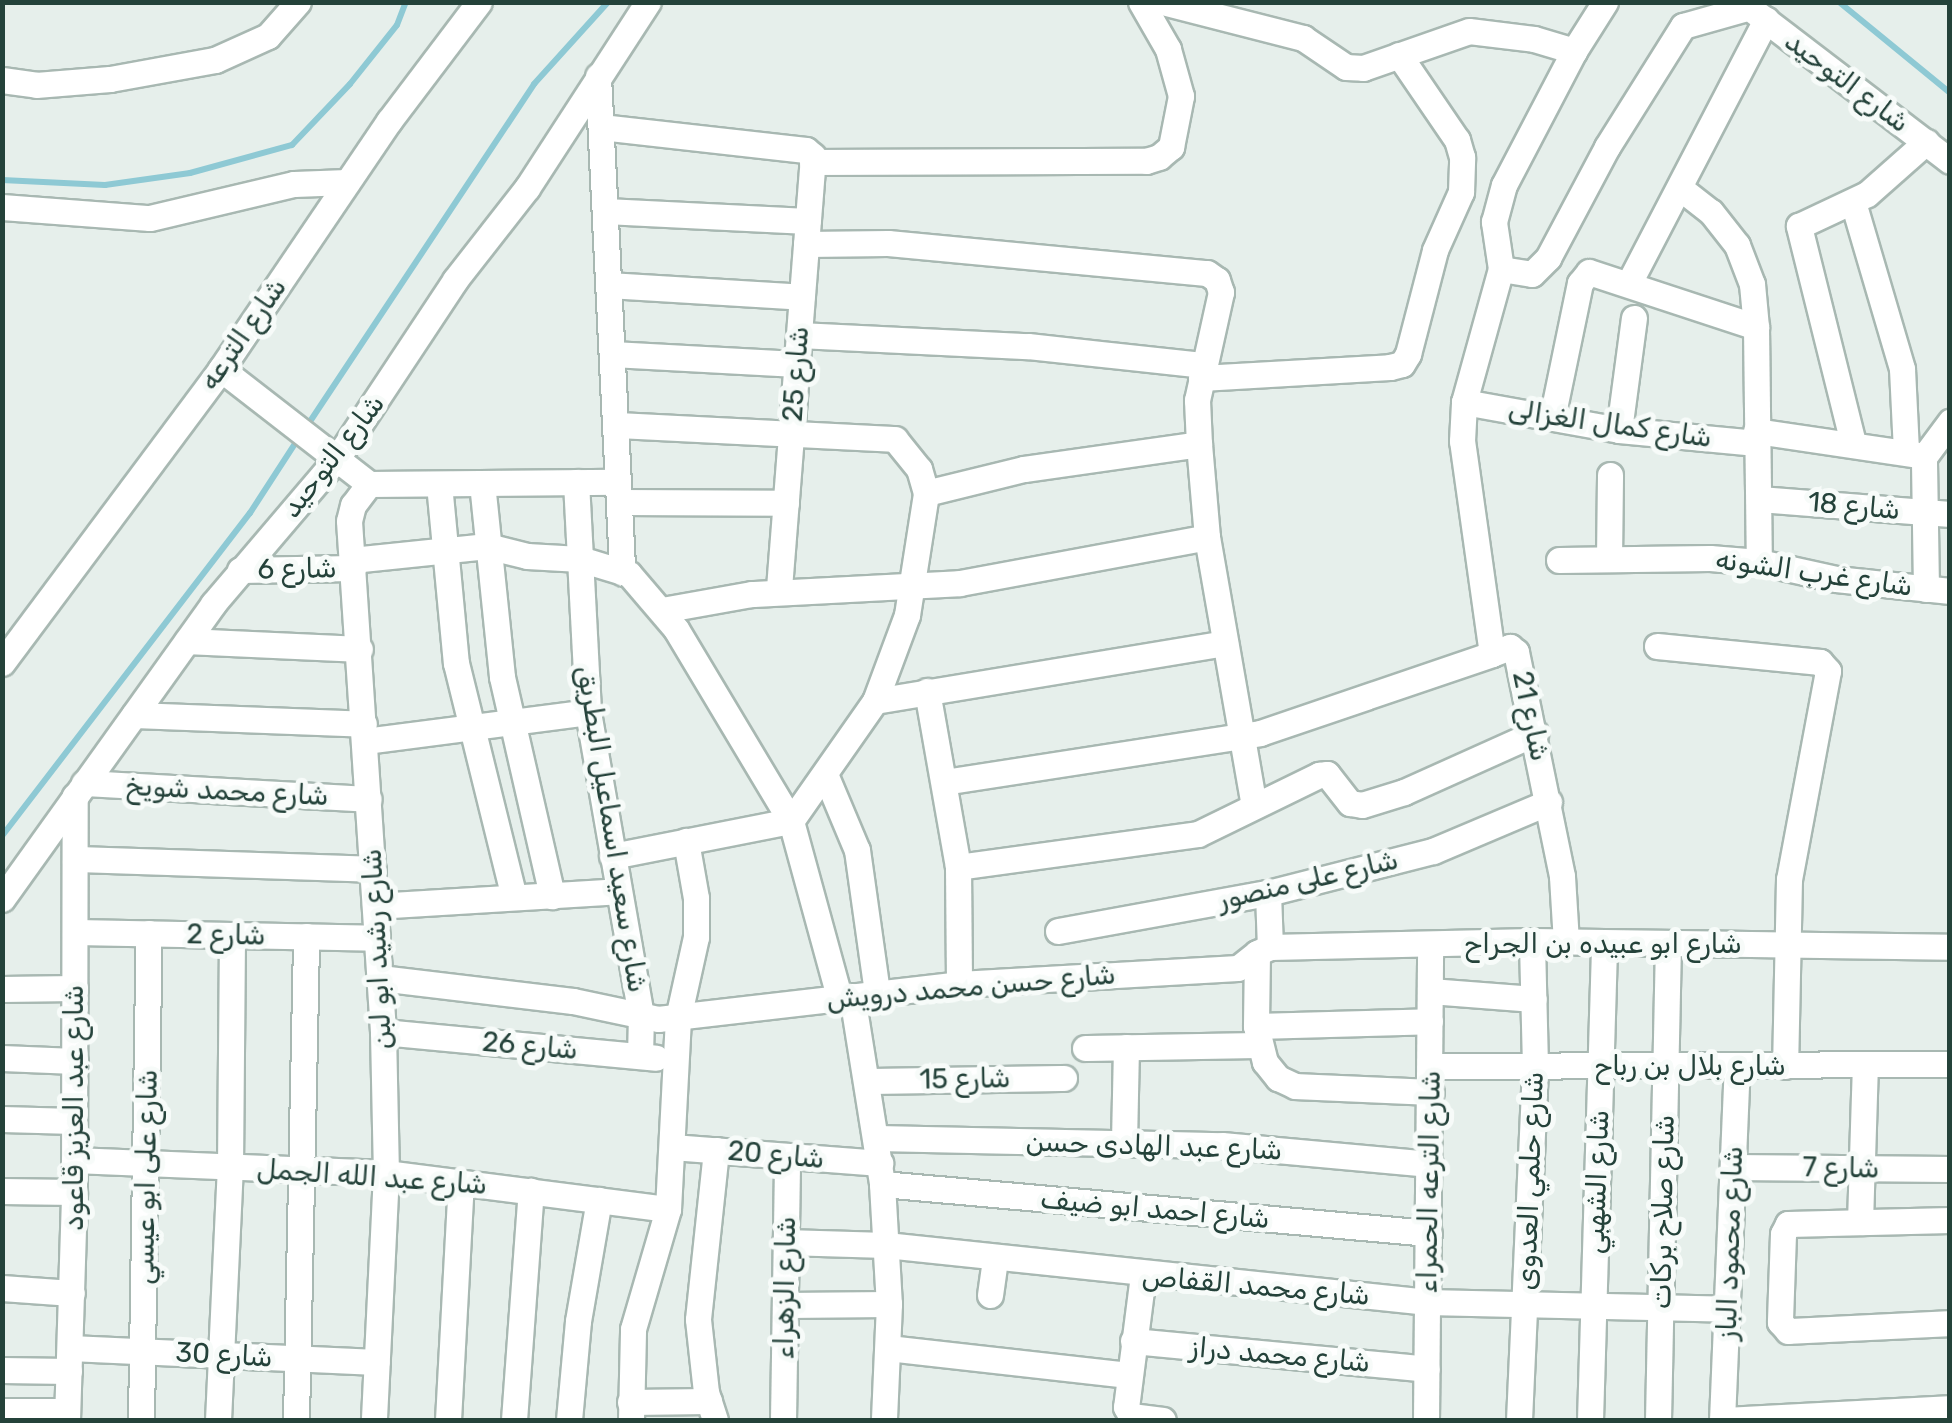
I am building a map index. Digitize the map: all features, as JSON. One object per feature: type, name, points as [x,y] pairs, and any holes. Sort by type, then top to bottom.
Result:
[{"type":"street","points":[[2,80],[36,84],[110,79],[215,60],[268,36],[298,2]]},
{"type":"street","name":"شارع الترعه","points":[[2,663],[221,369],[423,72],[479,2]]},
{"type":"street","name":"شارع التوحيد","points":[[2,899],[240,570],[338,458],[455,280],[527,188],[648,2]]},
{"type":"street","points":[[601,127],[806,150],[812,159],[1146,161],[1160,157],[1171,147],[1181,96],[1168,48],[1141,2]]},
{"type":"street","points":[[1162,2],[1303,38],[1346,67],[1363,68],[1469,31],[1534,39],[1574,51]]},
{"type":"street","points":[[1606,2],[1574,51],[1504,185],[1494,222],[1501,269],[1532,274],[1538,270],[1683,26],[1753,10]]},
{"type":"street","points":[[1629,283],[1680,188],[1753,10]]},
{"type":"street","name":"شارع التوحيد","points":[[1753,10],[1950,161]]},
{"type":"street","points":[[799,335],[1028,346],[1202,371],[1390,368],[1402,364],[1435,250],[1460,192],[1462,157],[1457,140],[1399,55]]},
{"type":"street","points":[[598,76],[622,572],[662,610],[791,821],[856,995]]},
{"type":"street","points":[[1852,443],[1799,226],[1853,202],[1926,142]]},
{"type":"street","name":"شارع 25","points":[[779,592],[812,159]]},
{"type":"street","points":[[2,207],[150,218],[294,184],[347,182]]},
{"type":"street","points":[[1680,188],[1711,212],[1737,245],[1752,284],[1759,562]]},
{"type":"street","points":[[1853,202],[1899,353],[1915,454],[1937,513],[1938,590]]},
{"type":"street","points":[[605,210],[888,243],[1207,273],[1217,280],[1220,292],[1202,371],[1199,444],[1207,538],[1245,735],[1254,805]]},
{"type":"street","name":"شارع 21","points":[[1501,269],[1464,402],[1462,441],[1492,654],[1510,647],[1516,650],[1562,876],[1566,942]]},
{"type":"street","points":[[1552,418],[1582,279],[1594,270],[1756,327]]},
{"type":"street","points":[[608,285],[802,297]]},
{"type":"street","points":[[1618,430],[1634,318]]},
{"type":"street","points":[[612,354],[797,364]]},
{"type":"street","points":[[221,369],[369,484],[576,482],[618,492],[786,503]]},
{"type":"street","name":"شارع كمال الغزالى","points":[[1464,402],[1618,430],[1852,443],[1915,454]]},
{"type":"street","points":[[1915,454],[1950,422]]},
{"type":"street","points":[[612,856],[791,821],[875,701],[914,586],[926,493],[919,469],[895,439],[792,430],[615,425]]},
{"type":"street","points":[[926,493],[1095,456],[1199,444]]},
{"type":"street","points":[[1609,559],[1610,475]]},
{"type":"street","points":[[482,482],[496,641],[552,896]]},
{"type":"street","name":"شارع سعيد اسماعيل البطريق","points":[[576,482],[588,712],[640,1015],[640,1056]]},
{"type":"street","name":"شارع رشيد ابو لبن","points":[[369,484],[350,512],[383,1032],[386,1173],[374,1420]]},
{"type":"street","points":[[439,484],[456,663],[514,897]]},
{"type":"street","name":"شارع 18","points":[[1758,499],[1937,513]]},
{"type":"street","points":[[662,610],[779,592],[914,586],[1012,575],[1207,538]]},
{"type":"street","name":"شارع 6","points":[[240,570],[353,564],[487,546],[527,556],[580,559],[622,572]]},
{"type":"street","name":"شارع غرب الشونه","points":[[1559,560],[1759,562],[1836,579],[1938,590]]},
{"type":"street","points":[[187,641],[360,649]]},
{"type":"street","points":[[875,701],[1225,643]]},
{"type":"street","points":[[1657,646],[1820,662],[1826,667],[1790,879],[1786,1066]]},
{"type":"street","points":[[944,782],[1245,735],[1492,654]]},
{"type":"street","points":[[926,691],[958,866],[959,984]]},
{"type":"street","points":[[134,715],[365,733],[470,730],[588,712]]},
{"type":"street","points":[[958,866],[1198,834],[1327,774],[1350,803],[1362,804],[1404,792],[1535,733]]},
{"type":"street","points":[[826,774],[857,850],[856,995],[880,1162],[889,1304],[884,1420]]},
{"type":"street","name":"شارع محمد شويخ","points":[[80,789],[369,798]]},
{"type":"street","name":"شارع عبد العزيز قاعود","points":[[67,1416],[80,789]]},
{"type":"street","name":"شارع على منصور","points":[[1058,931],[1268,892],[1433,851],[1549,802]]},
{"type":"street","points":[[686,841],[696,898],[696,937],[678,1018],[668,1209],[633,1329],[630,1411],[712,1411],[698,1319],[716,1150]]},
{"type":"street","points":[[76,859],[373,869]]},
{"type":"street","points":[[376,906],[618,891]]},
{"type":"street","points":[[1268,892],[1258,1036],[1271,1070],[1295,1086],[1431,1092]]},
{"type":"street","name":"شارع 2","points":[[76,932],[377,938]]},
{"type":"street","name":"شارع على ابو عيسي","points":[[141,1420],[149,933]]},
{"type":"street","points":[[218,1420],[230,1167],[232,935]]},
{"type":"street","points":[[296,1420],[306,936]]},
{"type":"street","name":"شارع ابو عبيده بن الجراح","points":[[1264,950],[1532,942],[1950,947]]},
{"type":"street","name":"شارع حلمي العدوى","points":[[1519,1420],[1535,1066],[1532,942]]},
{"type":"street","name":"شارع الشهبي","points":[[1590,1420],[1604,943]]},
{"type":"street","name":"شارع الترعه الحمراء","points":[[1426,1420],[1430,944]]},
{"type":"street","name":"شارع صلاح بركات","points":[[1658,1420],[1668,944]]},
{"type":"street","name":"شارع حسن محمد درويش","points":[[380,978],[678,1018],[959,984],[1238,968],[1264,950]]},
{"type":"street","points":[[2,989],[75,988]]},
{"type":"street","points":[[1430,992],[1534,999]]},
{"type":"street","points":[[1086,1048],[1126,1048],[1430,1021]]},
{"type":"street","name":"شارع 26","points":[[383,1032],[676,1060]]},
{"type":"street","points":[[1124,1142],[1126,1048]]},
{"type":"street","points":[[2,1058],[75,1061]]},
{"type":"street","name":"شارع بلال بن رباح","points":[[1430,1066],[1950,1064]]},
{"type":"street","name":"شارع محمود الباز","points":[[1722,1420],[1737,1066]]},
{"type":"street","points":[[1860,1222],[1865,1067]]},
{"type":"street","name":"شارع 15","points":[[866,1081],[1064,1078]]},
{"type":"street","points":[[2,1119],[74,1121]]},
{"type":"street","name":"شارع عبد الهادى حسن","points":[[880,1162],[1124,1142],[1242,1146],[1430,1164]]},
{"type":"street","name":"شارع 20","points":[[672,1147],[880,1162]]},
{"type":"street","name":"شارع الزهراء","points":[[782,1420],[787,1156]]},
{"type":"street","name":"شارع عبد الله الجمل","points":[[74,1160],[386,1173],[668,1209]]},
{"type":"street","name":"شارع احمد ابو ضيف","points":[[880,1162],[1429,1234]]},
{"type":"street","name":"شارع 7","points":[[1733,1167],[1950,1169]]},
{"type":"street","points":[[448,1420],[461,1183]]},
{"type":"street","points":[[2,1191],[74,1192]]},
{"type":"street","points":[[514,1420],[531,1191]]},
{"type":"street","points":[[569,1420],[578,1322],[599,1200]]},
{"type":"street","points":[[1950,1220],[1793,1222],[1785,1226],[1780,1322],[1785,1330],[1950,1323]]},
{"type":"street","name":"شارع محمد القفاص","points":[[786,1242],[886,1245],[1428,1302],[1727,1309]]},
{"type":"street","points":[[990,1295],[995,1258]]},
{"type":"street","points":[[1143,1275],[1128,1376],[1128,1412],[1132,1416],[1163,1420]]},
{"type":"street","points":[[2,1288],[72,1294]]},
{"type":"street","points":[[784,1305],[889,1304]]},
{"type":"street","name":"شارع محمد دراز","points":[[1134,1341],[1427,1369]]},
{"type":"street","points":[[888,1348],[1128,1376]]},
{"type":"street","name":"شارع 30","points":[[2,1370],[144,1351],[377,1362]]},
{"type":"street","points":[[1722,1420],[1812,1419],[1950,1408]]},
{"type":"street","points":[[2,1411],[67,1416]]},
{"type":"waterway","points":[[2,180],[105,185],[190,173],[292,145],[350,84],[397,25],[406,2]]},
{"type":"waterway","points":[[305,429],[534,84],[608,2]]},
{"type":"waterway","points":[[1839,2],[1950,93]]},
{"type":"waterway","points":[[2,836],[250,513],[298,439]]}]
